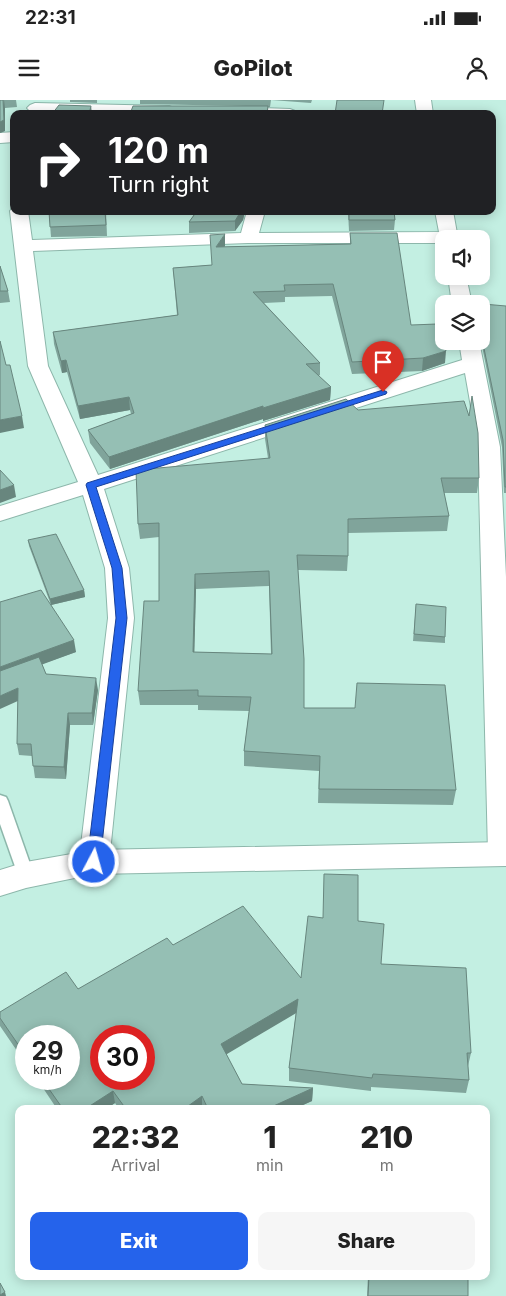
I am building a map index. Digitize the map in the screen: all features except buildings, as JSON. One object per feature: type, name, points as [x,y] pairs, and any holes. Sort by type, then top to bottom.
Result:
[{"type":"street","points":[[36,107],[146,110]]},
{"type":"street","points":[[19,215],[38,366],[91,485],[117,568],[121,618],[94,862]]},
{"type":"street","points":[[248,238],[255,215]]},
{"type":"street","points":[[445,215],[448,230]]},
{"type":"street","points":[[22,246],[248,238],[435,238]]},
{"type":"street","points":[[0,514],[91,485],[472,352],[489,447],[505,853],[94,862],[13,879]]},
{"type":"lane","points":[[0,801],[13,879]]},
{"type":"route","points":[[94,862],[121,618],[117,568],[91,485],[383,392]]}]
